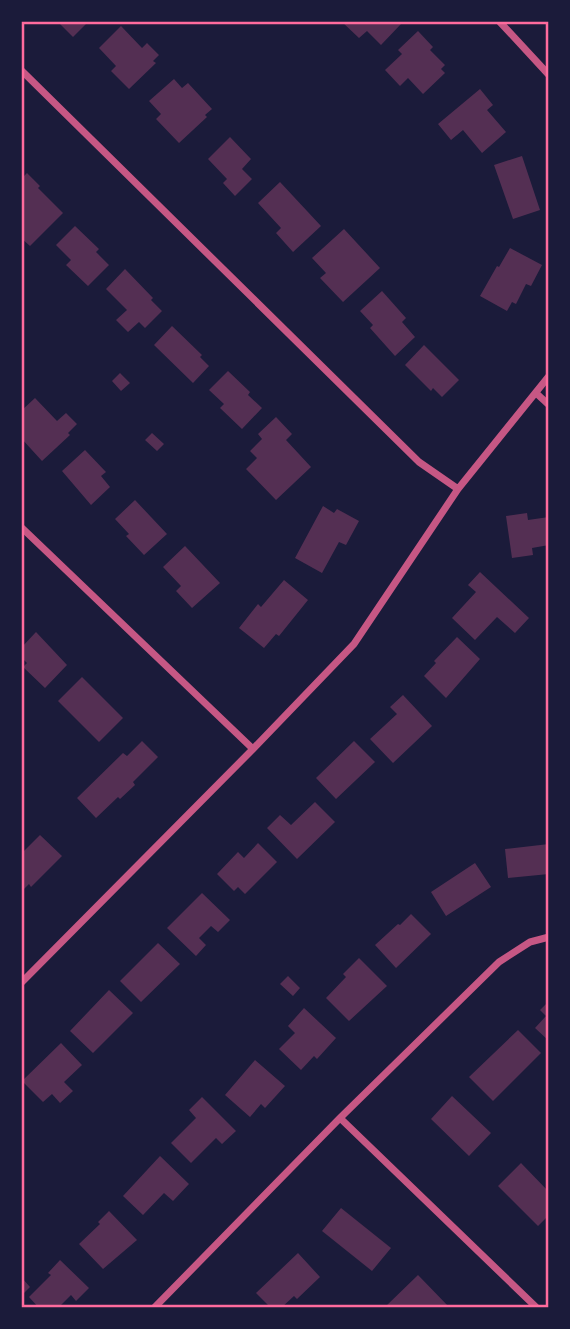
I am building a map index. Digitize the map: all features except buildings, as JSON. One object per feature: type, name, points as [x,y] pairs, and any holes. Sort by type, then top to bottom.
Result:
[{"type":"street","points":[[499,21],[549,75]]},
{"type":"street","points":[[21,70],[419,462],[458,489]]},
{"type":"street","points":[[21,983],[354,644],[458,489],[549,376]]},
{"type":"street","points":[[536,393],[549,405]]},
{"type":"street","points":[[21,527],[253,749]]},
{"type":"street","points":[[154,1308],[340,1118],[499,962],[530,942],[549,937]]},
{"type":"street","points":[[340,1118],[537,1308]]}]
